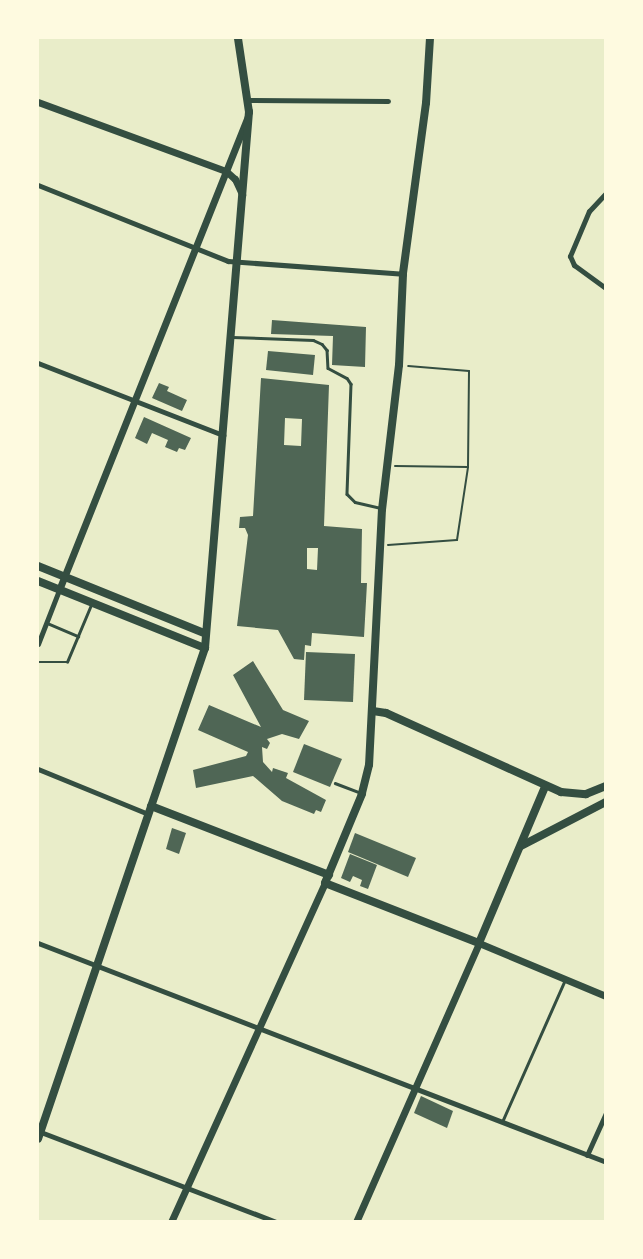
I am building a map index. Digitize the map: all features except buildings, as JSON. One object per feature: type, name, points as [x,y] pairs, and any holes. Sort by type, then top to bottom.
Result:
[{"type":"main road","points":[[38,1134],[205,648],[250,100],[238,38]]},
{"type":"main road","points":[[430,38],[426,103],[403,274],[399,365],[382,509],[382,545],[369,765],[362,794],[325,884],[479,943],[545,786]]},
{"type":"main road","points":[[38,566],[206,634]]},
{"type":"main road","points":[[38,581],[205,648]]},
{"type":"main road","points":[[373,711],[386,713],[545,786],[577,795],[606,787]]},
{"type":"main road","points":[[521,846],[605,802],[603,795],[606,787]]},
{"type":"main road","points":[[149,810],[329,876]]},
{"type":"street","points":[[250,100],[388,100]]},
{"type":"street","points":[[38,102],[226,171],[238,184],[243,199]]},
{"type":"street","points":[[38,644],[137,402],[194,247],[249,112]]},
{"type":"street","points":[[38,185],[194,247],[238,262],[403,274]]},
{"type":"street","points":[[606,193],[584,220],[571,260],[606,288]]},
{"type":"street","points":[[38,363],[223,436]]},
{"type":"street","points":[[38,769],[149,810]]},
{"type":"street","points":[[171,1222],[325,884]]},
{"type":"street","points":[[38,942],[606,1162]]},
{"type":"street","points":[[356,1222],[479,943],[606,996]]},
{"type":"street","points":[[587,1155],[606,1113]]},
{"type":"street","points":[[38,1134],[276,1222]]},
{"type":"lane","points":[[232,337],[313,340],[322,344],[327,350],[328,368],[347,378],[351,384],[347,494],[356,502],[382,509]]},
{"type":"lane","points":[[38,662],[67,662],[92,603]]},
{"type":"lane","points":[[46,622],[78,636]]},
{"type":"lane","points":[[335,783],[362,794]]},
{"type":"lane","points":[[502,1122],[565,979]]},
{"type":"path","points":[[382,545],[457,540],[468,467],[469,371],[399,365]]},
{"type":"path","points":[[387,466],[468,467]]}]
